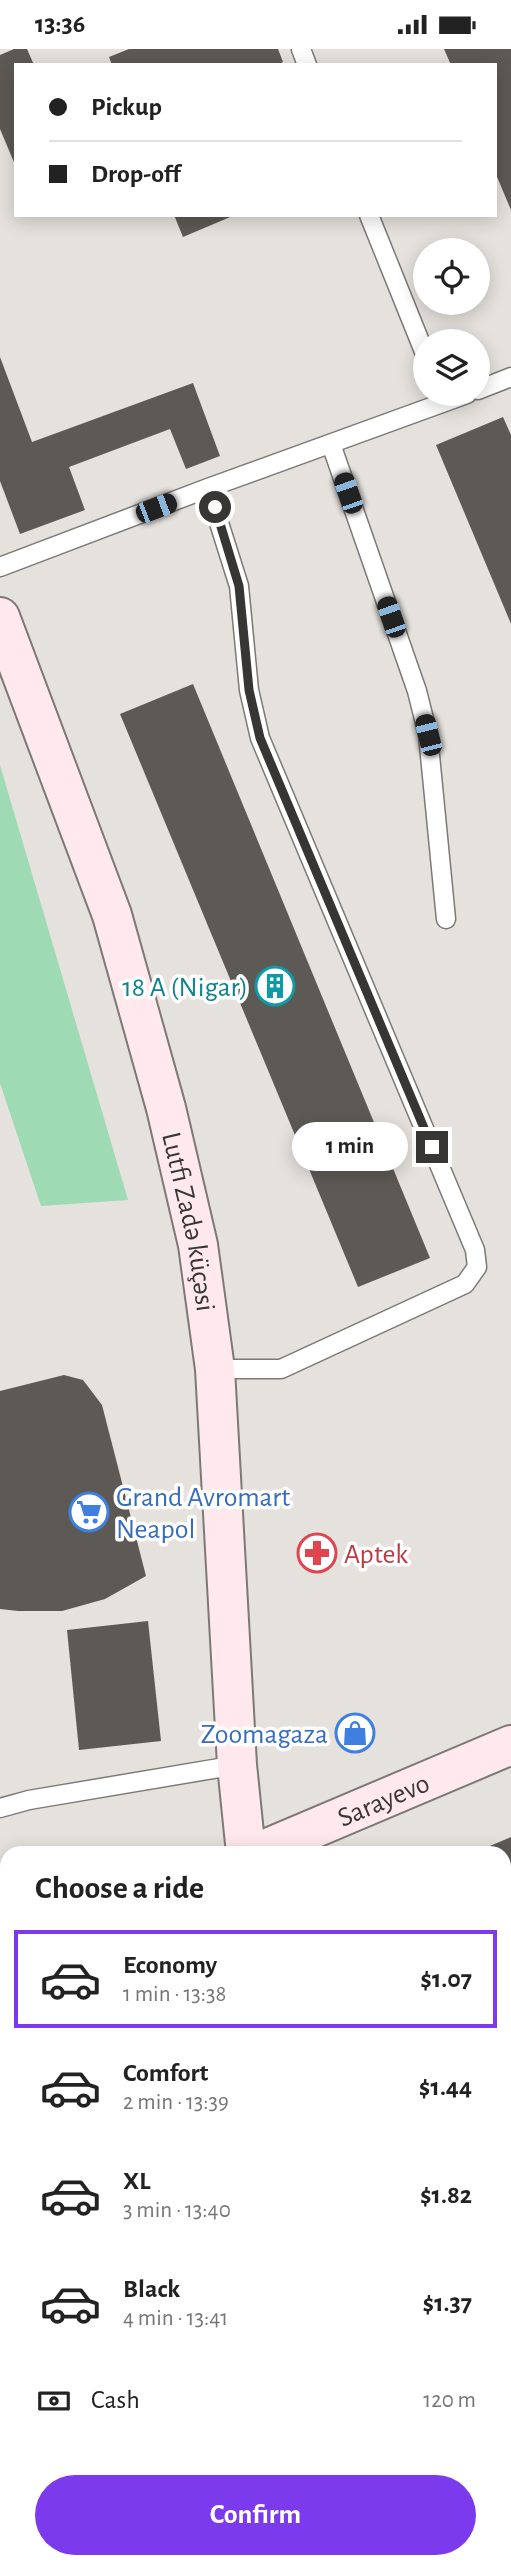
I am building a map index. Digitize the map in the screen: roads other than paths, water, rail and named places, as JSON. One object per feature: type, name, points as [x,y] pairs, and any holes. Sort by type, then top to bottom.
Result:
[{"type":"main road","name":"Lutfi Zadə küçəsi","points":[[0,617],[111,915],[166,1108],[198,1245],[215,1369],[237,1765],[245,1846]]},
{"type":"main road","name":"Sarayevo","points":[[273,1846],[511,1745]]},
{"type":"lane","points":[[370,217],[415,329]]},
{"type":"lane","points":[[490,385],[511,377]]},
{"type":"lane","points":[[0,567],[331,444],[424,406]]},
{"type":"lane","points":[[331,444],[417,691],[428,735],[446,919]]},
{"type":"lane","points":[[208,488],[239,586],[249,690],[260,738],[475,1250],[477,1268],[465,1284],[281,1369],[215,1369]]},
{"type":"lane","points":[[0,1808],[29,1800],[237,1765]]},
{"type":"place","name":"18 A (Nigar)","points":[[275,986]]},
{"type":"place","name":"Grand Avromart Neapol","points":[[89,1512]]},
{"type":"place","name":"Aptek","points":[[317,1553]]},
{"type":"place","name":"Zoomagaza","points":[[355,1733]]}]
